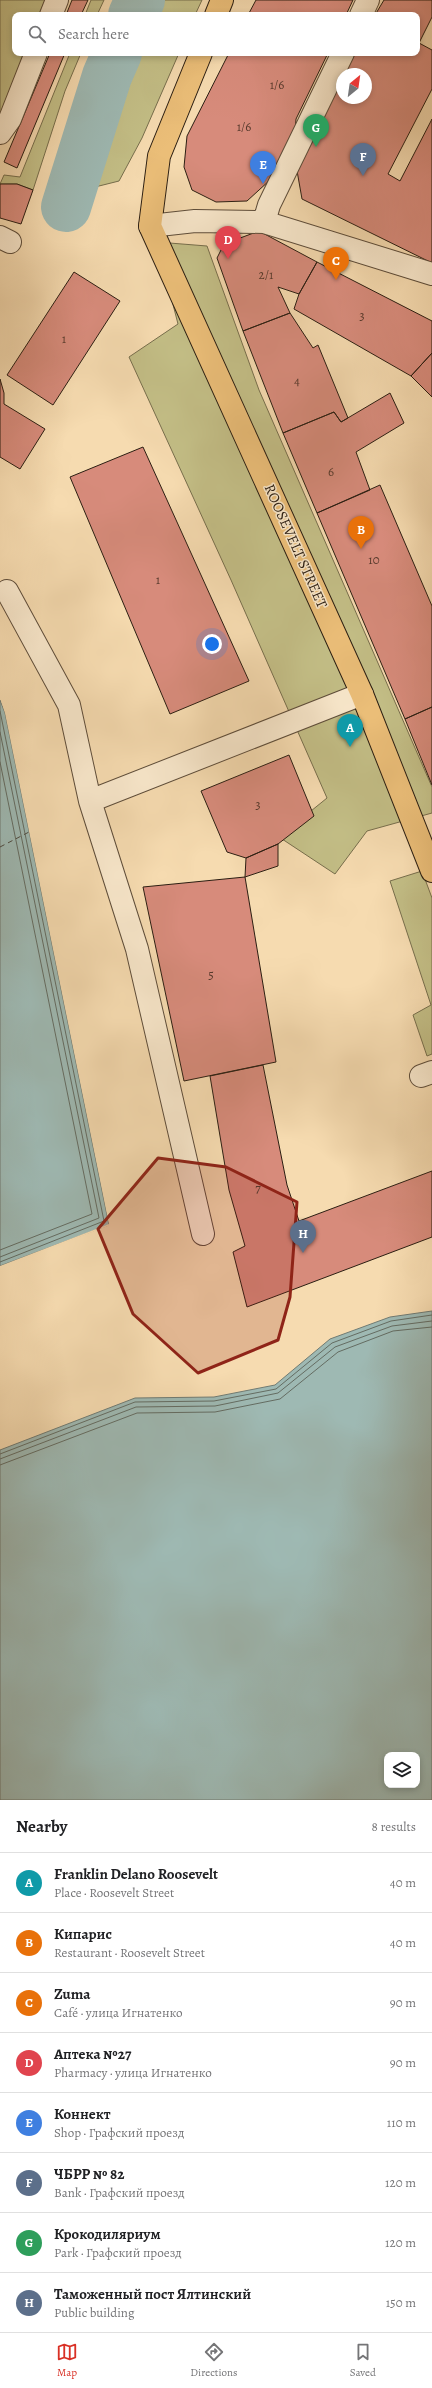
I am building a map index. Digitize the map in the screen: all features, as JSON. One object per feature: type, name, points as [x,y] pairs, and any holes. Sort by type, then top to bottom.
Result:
[{"type":"main road","points":[[217,12],[222,0]]},
{"type":"main road","points":[[150,226],[160,156],[200,56]]},
{"type":"main road","name":"ROOSEVELT STREET","points":[[150,226],[362,694],[432,871]]},
{"type":"street","points":[[52,12],[57,0]]},
{"type":"street","points":[[362,12],[368,0]]},
{"type":"street","points":[[0,133],[10,119],[35,56]]},
{"type":"street","points":[[264,222],[269,205],[342,56]]},
{"type":"street","points":[[150,226],[195,221],[264,222],[432,274]]},
{"type":"street","points":[[7,591],[69,705],[90,800],[137,949],[203,1234]]},
{"type":"street","points":[[90,800],[362,694]]},
{"type":"highlighted area","points":[[158,1158],[226,1167],[297,1202],[290,1297],[278,1340],[198,1373],[133,1314],[98,1229]]},
{"type":"shaded area","points":[[0,0],[45,0],[40,12],[12,12],[12,56],[24,56],[0,121]]},
{"type":"shaded area","points":[[91,0],[104,0],[98,12],[86,12]]},
{"type":"shaded area","points":[[161,0],[202,0],[196,12],[156,12]]},
{"type":"shaded area","points":[[69,56],[80,56],[65,91],[33,190],[17,184],[0,184],[4,175],[20,177]]},
{"type":"shaded area","points":[[139,56],[178,56],[142,138],[119,181],[95,187]]},
{"type":"shaded area","points":[[157,242],[207,246],[259,390],[432,787],[432,813],[367,831],[335,874],[279,837],[327,798],[231,580],[129,357],[178,324]]},
{"type":"shaded area","points":[[422,871],[432,898],[432,1054],[427,1056],[413,1015],[431,1005],[390,881]]},
{"type":"water","points":[[0,700],[5,713],[109,1225],[0,1266]]},
{"type":"water","points":[[432,1311],[432,1800],[0,1800],[0,1450],[135,1398],[214,1397],[275,1385],[330,1339],[390,1317]]},
{"type":"pier","points":[[0,698],[7,713],[111,1225],[0,1268],[0,1266],[109,1224],[5,713]]},
{"type":"building","points":[[72,0],[88,0],[82,12],[67,12]]},
{"type":"building","points":[[256,0],[353,0],[347,12],[250,12]]},
{"type":"building","points":[[384,0],[432,0],[432,17],[420,41],[420,12],[377,12]]},
{"type":"building","points":[[420,44],[432,50],[432,89],[388,174],[400,181],[432,119],[432,263],[302,199],[296,165],[336,88],[336,104],[372,104],[372,68],[347,68],[353,56],[420,56]]},
{"type":"building","points":[[49,56],[64,56],[17,168],[4,162]]},
{"type":"building","points":[[227,56],[327,56],[296,119],[295,134],[270,180],[247,201],[216,202],[192,190],[184,167],[187,136]]},
{"type":"building","points":[[0,184],[17,184],[33,190],[21,224],[0,218]]},
{"type":"building","points":[[259,231],[317,262],[299,294],[278,287],[290,313],[243,331],[217,258],[224,244]]},
{"type":"building","points":[[317,262],[432,321],[432,353],[411,376],[294,309],[299,294]]},
{"type":"building","points":[[74,272],[120,301],[53,405],[7,375]]},
{"type":"building","points":[[290,313],[313,348],[318,345],[348,418],[341,422],[334,412],[283,433],[243,331]]},
{"type":"building","points":[[432,353],[432,397],[411,376]]},
{"type":"building","points":[[0,379],[4,393],[4,404],[45,429],[20,469],[0,457]]},
{"type":"building","points":[[390,393],[404,423],[356,452],[370,490],[317,513],[283,433],[334,412],[341,422]]},
{"type":"building","points":[[143,447],[249,681],[170,714],[70,477]]},
{"type":"building","points":[[380,485],[432,606],[432,707],[405,719],[317,513]]},
{"type":"building","points":[[432,707],[432,785],[405,719]]},
{"type":"building","points":[[289,755],[314,816],[278,844],[246,858],[227,852],[201,791]]},
{"type":"building","points":[[278,844],[278,866],[245,877],[246,858]]},
{"type":"building","points":[[245,877],[276,1062],[184,1081],[143,887]]},
{"type":"building","points":[[263,1065],[287,1185],[299,1221],[432,1171],[432,1237],[247,1307],[233,1252],[245,1246],[229,1190],[210,1076]]},
{"type":"waterway","points":[[134,12],[140,0]]},
{"type":"waterway","points":[[66,207],[107,76],[116,56]]},
{"type":"ferry route","points":[[0,847],[29,832]]},
{"type":"place","name":"Крокодиляриум","points":[[316,147]]},
{"type":"place","name":"ЧБРР № 82","points":[[363,176]]},
{"type":"place","name":"Коннект","points":[[263,184]]},
{"type":"place","name":"Аптека №27","points":[[228,259]]},
{"type":"place","name":"Zuma","points":[[336,280]]},
{"type":"place","name":"Кипариc","points":[[361,549]]},
{"type":"place","name":"Franklin Delano Roosevelt","points":[[350,747]]},
{"type":"place","name":"Таможенный пост Ялтинский","points":[[303,1253]]}]
